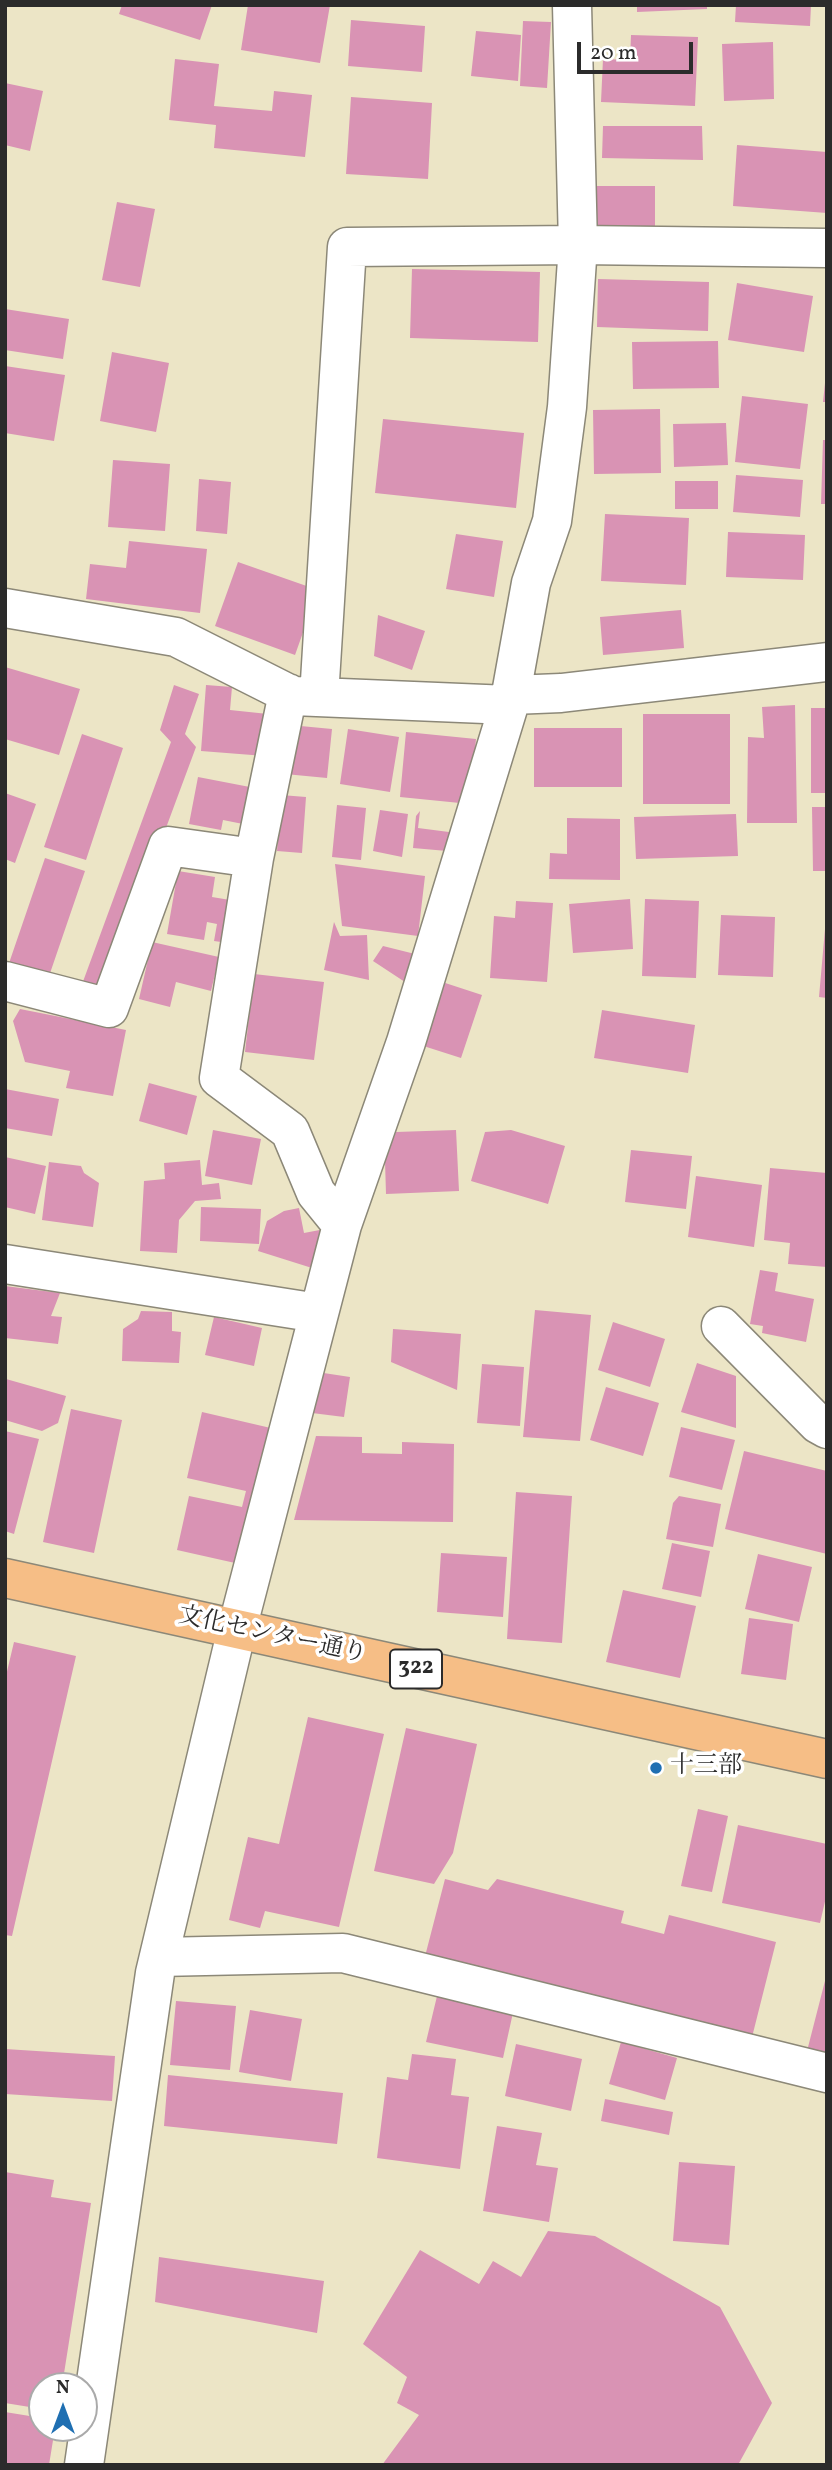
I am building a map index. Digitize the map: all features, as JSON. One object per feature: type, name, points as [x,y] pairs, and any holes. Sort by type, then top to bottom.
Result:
[{"type":"highway","name":"文化センター通り","points":[[5,1578],[827,1759]]},
{"type":"street","points":[[84,2465],[159,1957],[237,1629],[342,1225],[405,1042],[510,700],[531,583],[552,522],[567,407],[578,244],[572,5]]},
{"type":"street","points":[[342,1225],[316,1193],[290,1131],[219,1078],[254,858],[303,695],[347,247],[578,244],[827,248]]},
{"type":"street","points":[[5,608],[176,637],[303,695],[510,700],[827,662]]},
{"type":"street","points":[[5,981],[109,1008],[168,846],[254,858]]},
{"type":"street","points":[[5,1264],[318,1313]]},
{"type":"street","points":[[721,1326],[818,1424],[827,1429]]},
{"type":"street","points":[[159,1957],[343,1954],[827,2073]]},
{"type":"building","points":[[122,5],[212,5],[200,40],[119,14]]},
{"type":"building","points":[[248,5],[330,5],[320,63],[241,50]]},
{"type":"building","points":[[637,5],[707,5],[707,9],[637,12]]},
{"type":"building","points":[[736,5],[811,5],[810,26],[735,22]]},
{"type":"building","points":[[351,20],[425,26],[422,72],[348,66]]},
{"type":"building","points":[[523,21],[551,22],[547,88],[520,86]]},
{"type":"building","points":[[476,31],[521,35],[518,81],[471,76]]},
{"type":"building","points":[[631,35],[698,37],[695,106],[601,102],[603,59],[630,60]]},
{"type":"building","points":[[773,42],[774,99],[724,101],[722,44]]},
{"type":"building","points":[[175,59],[219,64],[214,106],[272,111],[274,91],[312,95],[305,157],[214,148],[216,125],[169,120]]},
{"type":"building","points":[[5,83],[43,91],[30,151],[5,145]]},
{"type":"building","points":[[351,97],[432,103],[428,179],[346,174]]},
{"type":"building","points":[[603,126],[702,126],[703,160],[602,158]]},
{"type":"building","points":[[737,145],[827,152],[827,213],[733,206]]},
{"type":"building","points":[[597,186],[655,186],[655,240],[597,240]]},
{"type":"building","points":[[117,202],[155,209],[140,287],[102,280]]},
{"type":"building","points":[[412,269],[540,272],[538,342],[410,338]]},
{"type":"building","points":[[598,279],[709,282],[708,331],[597,327]]},
{"type":"building","points":[[737,283],[813,296],[804,352],[728,340]]},
{"type":"building","points":[[5,309],[69,319],[63,359],[5,350]]},
{"type":"building","points":[[718,341],[719,388],[633,389],[632,342]]},
{"type":"building","points":[[112,352],[169,363],[156,432],[100,421]]},
{"type":"building","points":[[5,366],[65,375],[54,441],[5,433]]},
{"type":"building","points":[[825,383],[827,402],[823,402]]},
{"type":"building","points":[[742,396],[808,404],[800,469],[735,462]]},
{"type":"building","points":[[660,409],[661,473],[594,474],[593,410]]},
{"type":"building","points":[[383,419],[524,433],[516,508],[375,493]]},
{"type":"building","points":[[726,423],[728,465],[674,467],[673,424]]},
{"type":"building","points":[[823,440],[827,440],[827,504],[821,504]]},
{"type":"building","points":[[113,460],[170,464],[165,531],[108,527]]},
{"type":"building","points":[[736,475],[803,480],[800,517],[733,512]]},
{"type":"building","points":[[199,479],[231,482],[227,534],[196,531]]},
{"type":"building","points":[[675,481],[718,481],[718,509],[675,509]]},
{"type":"building","points":[[605,514],[689,518],[686,585],[601,581]]},
{"type":"building","points":[[728,532],[805,535],[803,580],[726,577]]},
{"type":"building","points":[[456,534],[503,541],[494,597],[446,589]]},
{"type":"building","points":[[129,541],[207,549],[200,613],[86,599],[90,564],[126,568]]},
{"type":"building","points":[[238,562],[318,590],[295,655],[215,626]]},
{"type":"building","points":[[681,610],[684,648],[603,655],[600,617]]},
{"type":"building","points":[[378,615],[425,631],[412,670],[374,656]]},
{"type":"building","points":[[5,667],[80,689],[59,755],[5,739]]},
{"type":"building","points":[[174,685],[199,694],[185,734],[196,747],[104,995],[81,987],[171,742],[160,730]]},
{"type":"building","points":[[206,685],[232,687],[230,710],[268,714],[265,756],[201,751]]},
{"type":"building","points":[[795,705],[797,823],[747,823],[748,737],[764,738],[762,707]]},
{"type":"building","points":[[811,708],[827,708],[827,793],[811,793]]},
{"type":"building","points":[[643,714],[730,714],[730,804],[643,804]]},
{"type":"building","points":[[290,725],[332,729],[327,778],[285,774]]},
{"type":"building","points":[[534,728],[622,728],[622,787],[534,787]]},
{"type":"building","points":[[348,729],[399,737],[390,792],[340,784]]},
{"type":"building","points":[[406,732],[476,739],[470,804],[400,797]]},
{"type":"building","points":[[82,734],[123,748],[86,860],[44,847]]},
{"type":"building","points":[[198,777],[255,788],[248,825],[223,820],[221,830],[189,824]]},
{"type":"building","points":[[5,793],[36,804],[15,863],[5,859]]},
{"type":"building","points":[[281,795],[306,797],[302,853],[277,851]]},
{"type":"building","points":[[337,805],[366,808],[361,860],[332,857]]},
{"type":"building","points":[[812,807],[827,807],[827,871],[813,871]]},
{"type":"building","points":[[380,810],[408,814],[402,857],[373,851]]},
{"type":"building","points":[[420,811],[418,828],[449,832],[447,851],[413,848],[416,816]]},
{"type":"building","points":[[736,814],[738,856],[636,859],[634,817]]},
{"type":"building","points":[[567,818],[620,819],[620,880],[549,879],[550,853],[567,854]]},
{"type":"building","points":[[45,858],[85,871],[47,982],[7,969]]},
{"type":"building","points":[[335,864],[425,876],[418,936],[342,926]]},
{"type":"building","points":[[178,871],[215,877],[212,897],[236,901],[228,943],[214,941],[217,924],[207,922],[204,940],[167,934]]},
{"type":"building","points":[[630,899],[633,949],[573,953],[569,904]]},
{"type":"building","points":[[645,899],[699,901],[696,978],[642,976]]},
{"type":"building","points":[[516,901],[553,903],[547,982],[490,978],[494,916],[515,918]]},
{"type":"building","points":[[721,915],[775,917],[773,977],[718,975]]},
{"type":"building","points":[[334,922],[340,936],[367,935],[369,980],[324,970]]},
{"type":"building","points":[[827,929],[827,998],[819,997]]},
{"type":"building","points":[[152,942],[219,957],[211,991],[176,982],[170,1007],[139,999]]},
{"type":"building","points":[[383,946],[415,954],[408,984],[373,961]]},
{"type":"building","points":[[254,974],[324,982],[314,1060],[245,1052]]},
{"type":"building","points":[[433,979],[482,995],[461,1058],[411,1042]]},
{"type":"building","points":[[20,1009],[126,1030],[113,1096],[66,1088],[70,1071],[25,1062],[13,1021]]},
{"type":"building","points":[[602,1010],[695,1025],[688,1073],[594,1058]]},
{"type":"building","points":[[149,1083],[197,1096],[187,1135],[139,1121]]},
{"type":"building","points":[[5,1089],[59,1099],[52,1136],[5,1128]]},
{"type":"building","points":[[213,1130],[261,1139],[252,1185],[205,1176]]},
{"type":"building","points":[[456,1130],[459,1191],[386,1194],[385,1161],[396,1132]]},
{"type":"building","points":[[511,1130],[565,1146],[548,1204],[471,1181],[485,1132]]},
{"type":"building","points":[[631,1150],[692,1156],[686,1209],[625,1202]]},
{"type":"building","points":[[5,1157],[46,1166],[35,1214],[5,1207]]},
{"type":"building","points":[[200,1160],[202,1185],[219,1183],[221,1199],[195,1201],[179,1220],[177,1253],[140,1251],[144,1181],[165,1179],[164,1163]]},
{"type":"building","points":[[49,1162],[81,1166],[84,1173],[99,1183],[93,1227],[42,1220]]},
{"type":"building","points":[[770,1168],[827,1173],[827,1267],[788,1264],[790,1243],[764,1240]]},
{"type":"building","points":[[696,1176],[762,1185],[754,1247],[688,1237]]},
{"type":"building","points":[[201,1207],[261,1209],[259,1244],[200,1241]]},
{"type":"building","points":[[299,1208],[304,1233],[325,1229],[312,1268],[258,1251],[267,1221],[284,1211]]},
{"type":"building","points":[[760,1270],[778,1273],[775,1291],[814,1299],[806,1342],[762,1333],[763,1326],[750,1324]]},
{"type":"building","points":[[5,1286],[60,1293],[51,1316],[62,1317],[58,1344],[5,1338]]},
{"type":"building","points":[[535,1310],[591,1315],[580,1441],[523,1437]]},
{"type":"building","points":[[141,1311],[172,1312],[172,1331],[181,1332],[179,1363],[122,1361],[123,1329],[138,1319]]},
{"type":"building","points":[[214,1317],[262,1328],[254,1366],[205,1355]]},
{"type":"building","points":[[613,1322],[665,1339],[650,1387],[598,1370]]},
{"type":"building","points":[[393,1329],[461,1334],[457,1390],[391,1362]]},
{"type":"building","points":[[697,1363],[736,1376],[736,1428],[681,1412]]},
{"type":"building","points":[[482,1364],[524,1367],[520,1426],[477,1423]]},
{"type":"building","points":[[317,1372],[350,1377],[344,1417],[312,1413]]},
{"type":"building","points":[[6,1379],[66,1396],[58,1423],[42,1431],[5,1420]]},
{"type":"building","points":[[606,1387],[659,1403],[643,1456],[590,1440]]},
{"type":"building","points":[[71,1409],[122,1420],[94,1553],[43,1542]]},
{"type":"building","points":[[202,1412],[275,1429],[244,1565],[177,1550],[189,1496],[242,1507],[246,1491],[187,1478]]},
{"type":"building","points":[[681,1427],[735,1440],[722,1490],[669,1477]]},
{"type":"building","points":[[5,1431],[39,1439],[14,1534],[5,1531]]},
{"type":"building","points":[[316,1436],[362,1437],[362,1453],[402,1454],[402,1442],[454,1444],[453,1522],[294,1520]]},
{"type":"building","points":[[744,1451],[827,1471],[827,1554],[725,1529]]},
{"type":"building","points":[[516,1492],[572,1496],[562,1643],[507,1639]]},
{"type":"building","points":[[679,1496],[721,1504],[713,1547],[666,1539],[673,1503]]},
{"type":"building","points":[[672,1543],[710,1551],[701,1597],[662,1589]]},
{"type":"building","points":[[441,1553],[507,1557],[503,1617],[437,1612]]},
{"type":"building","points":[[758,1554],[812,1567],[799,1622],[745,1609]]},
{"type":"building","points":[[623,1590],[696,1606],[680,1678],[606,1662]]},
{"type":"building","points":[[749,1618],[793,1624],[786,1680],[741,1674]]},
{"type":"building","points":[[14,1642],[76,1656],[12,1936],[5,1935],[5,1680]]},
{"type":"building","points":[[308,1717],[384,1734],[339,1927],[265,1911],[260,1928],[229,1920],[248,1837],[279,1844]]},
{"type":"building","points":[[406,1728],[477,1744],[453,1853],[434,1884],[374,1871]]},
{"type":"building","points":[[698,1809],[728,1816],[712,1892],[681,1886]]},
{"type":"building","points":[[738,1825],[827,1844],[827,1893],[820,1923],[722,1903]]},
{"type":"building","points":[[445,1879],[488,1890],[497,1879],[624,1911],[621,1923],[664,1934],[669,1915],[776,1942],[749,2049],[422,1968]]},
{"type":"building","points":[[827,1978],[827,2060],[806,2055]]},
{"type":"building","points":[[438,1992],[514,2008],[503,2058],[426,2042]]},
{"type":"building","points":[[176,2001],[236,2006],[230,2070],[170,2065]]},
{"type":"building","points":[[250,2010],[302,2019],[291,2081],[239,2072]]},
{"type":"building","points":[[621,2042],[677,2058],[665,2100],[609,2084]]},
{"type":"building","points":[[516,2044],[582,2059],[571,2111],[505,2096]]},
{"type":"building","points":[[5,2049],[115,2056],[112,2101],[5,2094]]},
{"type":"building","points":[[412,2054],[456,2059],[451,2095],[469,2097],[460,2169],[377,2158],[387,2077],[408,2080]]},
{"type":"building","points":[[168,2075],[343,2093],[337,2144],[164,2126]]},
{"type":"building","points":[[605,2099],[673,2112],[669,2135],[601,2121]]},
{"type":"building","points":[[497,2126],[542,2133],[536,2165],[558,2168],[549,2222],[483,2211]]},
{"type":"building","points":[[679,2162],[735,2166],[729,2245],[673,2241]]},
{"type":"building","points":[[5,2172],[54,2180],[51,2197],[91,2203],[64,2372],[28,2372],[28,2407],[5,2403]]},
{"type":"building","points":[[548,2231],[595,2236],[720,2307],[772,2403],[738,2465],[382,2465],[419,2415],[397,2403],[407,2377],[363,2344],[420,2250],[479,2284],[493,2261],[521,2277]]},
{"type":"building","points":[[159,2257],[324,2281],[317,2333],[155,2302]]},
{"type":"building","points":[[5,2412],[28,2416],[28,2442],[53,2442],[49,2465],[5,2465]]},
{"type":"place","name":"十三部","points":[[656,1768]]}]
